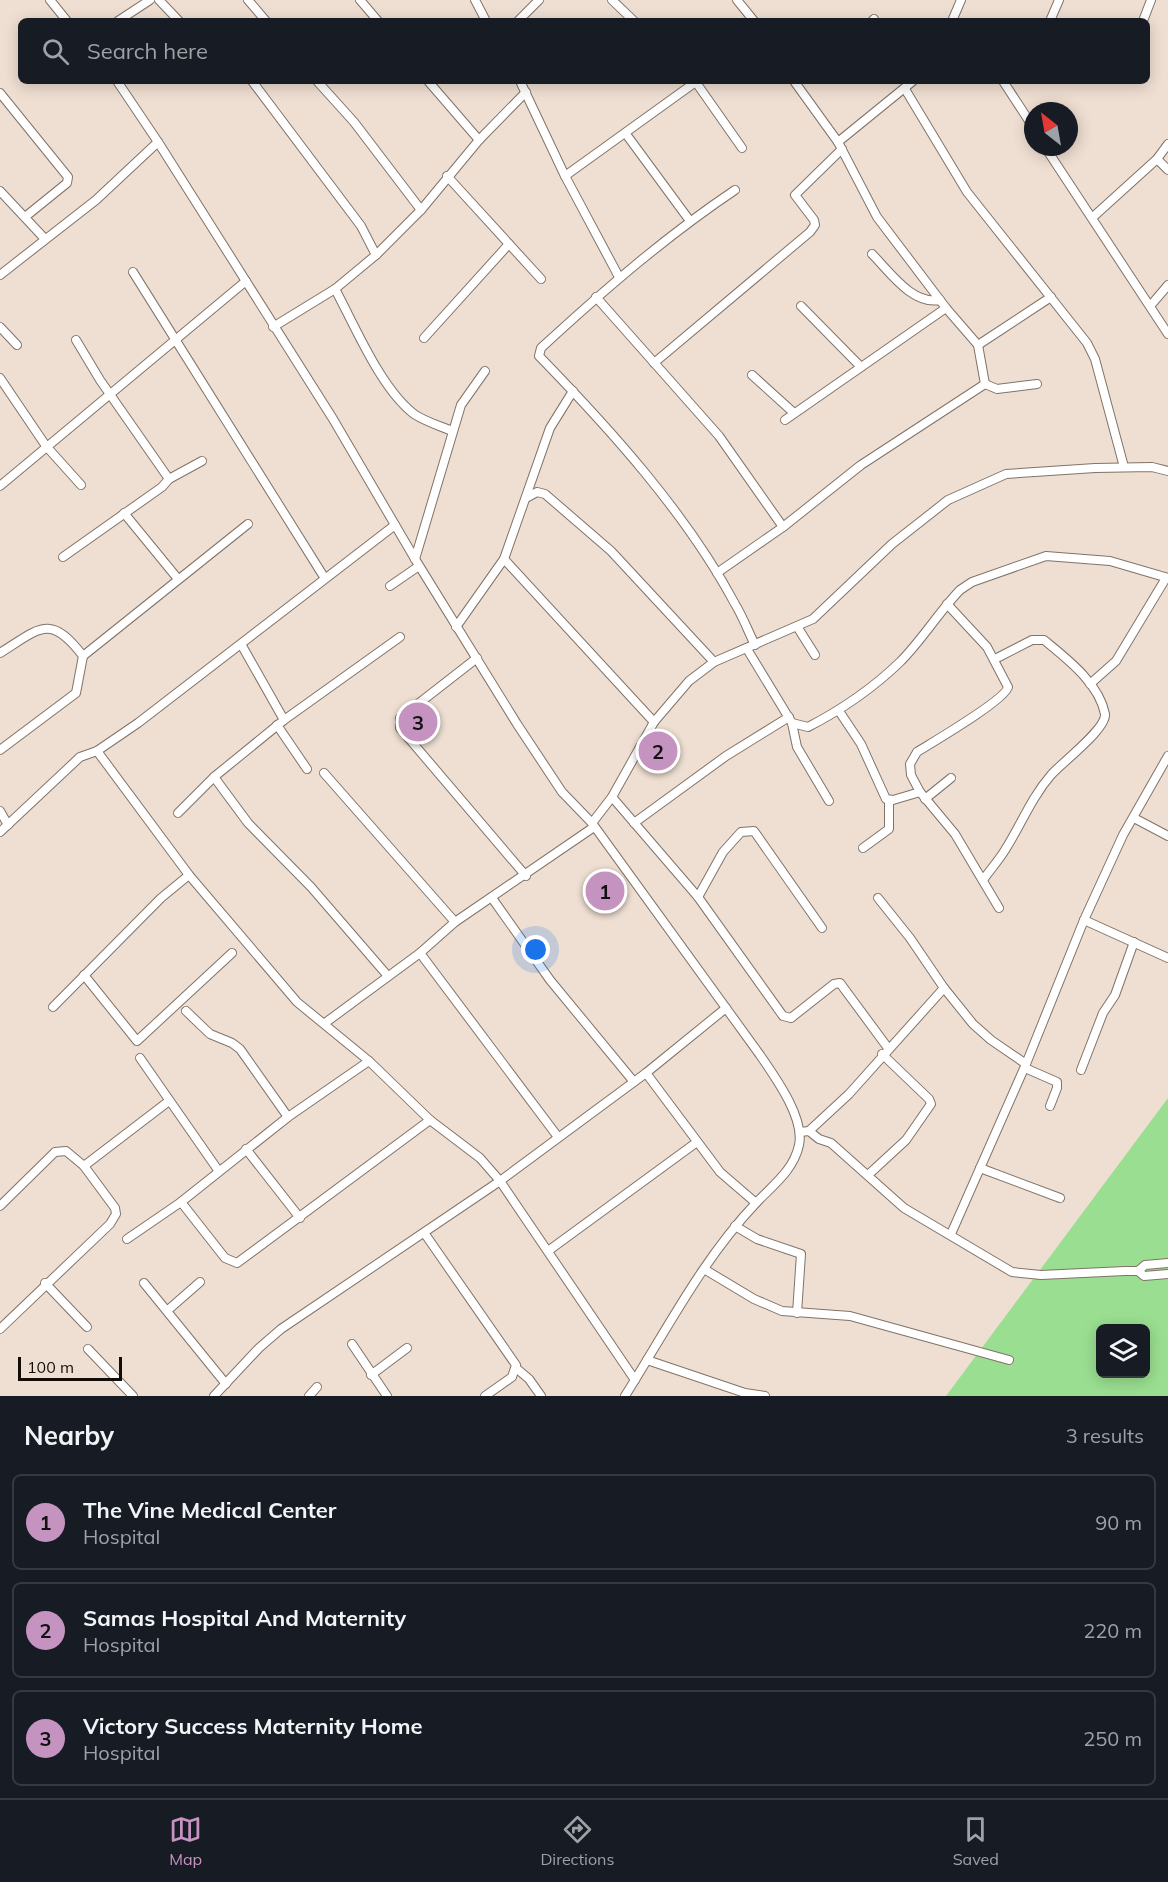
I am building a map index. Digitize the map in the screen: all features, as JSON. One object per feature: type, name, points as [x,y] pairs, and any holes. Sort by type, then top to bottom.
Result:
[{"type":"street","points":[[50,0],[65,18]]},
{"type":"street","points":[[123,18],[150,0]]},
{"type":"street","points":[[159,0],[177,18]]},
{"type":"street","points":[[248,0],[263,18]]},
{"type":"street","points":[[360,0],[375,18]]},
{"type":"street","points":[[475,0],[484,18]]},
{"type":"street","points":[[521,18],[539,0]]},
{"type":"street","points":[[612,0],[631,18]]},
{"type":"street","points":[[736,0],[751,18]]},
{"type":"street","points":[[1051,18],[1059,0]]},
{"type":"street","points":[[1144,18],[1151,0]]},
{"type":"street","points":[[953,18],[957,1]]},
{"type":"street","points":[[119,84],[158,141],[333,419],[456,627],[562,792],[593,825],[726,1008],[780,1085],[804,1131],[846,1154],[904,1208],[1019,1274],[1138,1271],[1145,1265],[1168,1263]]},
{"type":"street","points":[[254,84],[361,226],[376,255]]},
{"type":"street","points":[[320,84],[354,123],[421,210]]},
{"type":"street","points":[[431,84],[479,140]]},
{"type":"street","points":[[522,84],[565,176],[619,277]]},
{"type":"street","points":[[565,176],[692,84]]},
{"type":"street","points":[[698,84],[742,148]]},
{"type":"street","points":[[796,84],[840,146],[877,217],[946,308],[978,345],[985,384]]},
{"type":"street","points":[[654,363],[810,232],[815,225],[814,220],[795,195],[840,146],[910,84]]},
{"type":"street","points":[[1005,84],[1024,113]]},
{"type":"street","points":[[905,89],[960,182],[1091,350],[1124,467]]},
{"type":"street","points":[[273,327],[334,289],[376,255],[421,210],[479,140],[526,92]]},
{"type":"street","points":[[0,93],[69,177],[67,183],[25,217]]},
{"type":"street","points":[[626,134],[690,220]]},
{"type":"street","points":[[0,275],[96,200],[158,141]]},
{"type":"street","points":[[1093,218],[1156,159],[1168,144]]},
{"type":"street","points":[[1051,156],[1168,334]]},
{"type":"street","points":[[1156,159],[1168,170]]},
{"type":"street","points":[[447,176],[541,279]]},
{"type":"street","points":[[735,190],[690,220],[619,277],[540,352],[539,356],[573,391],[664,498],[717,573],[735,603],[755,645]]},
{"type":"street","points":[[0,191],[45,239]]},
{"type":"street","points":[[424,338],[509,244]]},
{"type":"street","points":[[872,254],[915,295],[924,300],[940,300]]},
{"type":"street","points":[[134,272],[324,577]]},
{"type":"street","points":[[0,486],[246,281]]},
{"type":"street","points":[[1151,305],[1168,285]]},
{"type":"street","points":[[334,289],[388,385],[400,401],[416,415],[452,431]]},
{"type":"street","points":[[596,297],[719,436],[783,526]]},
{"type":"street","points":[[978,345],[1051,297]]},
{"type":"street","points":[[801,306],[861,367]]},
{"type":"street","points":[[785,420],[946,308]]},
{"type":"street","points":[[0,327],[17,345]]},
{"type":"street","points":[[76,340],[169,479]]},
{"type":"street","points":[[390,586],[417,562],[461,405],[484,370]]},
{"type":"street","points":[[752,375],[794,413]]},
{"type":"street","points":[[0,378],[46,446],[81,485]]},
{"type":"street","points":[[717,573],[783,526],[861,465],[985,384]]},
{"type":"street","points":[[985,384],[997,389],[1037,384]]},
{"type":"street","points":[[456,627],[504,559],[550,428],[573,391]]},
{"type":"street","points":[[63,557],[162,487],[169,479],[202,461]]},
{"type":"street","points":[[325,1023],[387,975],[420,953],[455,922],[526,876],[593,825],[612,797],[654,722],[676,693],[714,662],[798,628],[824,611],[913,526],[958,494],[1006,474],[1124,467],[1152,467],[1168,471]]},
{"type":"street","points":[[525,499],[537,492],[545,494],[590,531],[714,662]]},
{"type":"street","points":[[124,513],[178,579]]},
{"type":"street","points":[[0,750],[76,693],[83,657],[248,524]]},
{"type":"street","points":[[0,832],[80,757],[97,751],[395,525]]},
{"type":"street","points":[[791,720],[808,727],[839,711],[899,663],[947,604],[972,582],[1046,556],[1110,561],[1167,578],[1116,661],[1090,684]]},
{"type":"street","points":[[504,559],[654,722]]},
{"type":"street","points":[[947,604],[978,635],[995,659],[1008,687],[1007,692],[912,758],[911,775],[923,795],[955,834],[999,908]]},
{"type":"street","points":[[798,628],[815,655]]},
{"type":"street","points":[[0,653],[36,630],[52,629],[69,638],[83,657]]},
{"type":"street","points":[[178,813],[213,777],[280,723],[400,637]]},
{"type":"street","points":[[983,880],[1005,851],[1037,792],[1066,759],[1102,725],[1104,714],[1090,684],[1044,640],[1032,640],[995,659]]},
{"type":"street","points":[[241,644],[280,723],[307,769]]},
{"type":"street","points":[[747,648],[791,720],[797,747],[829,801]]},
{"type":"street","points":[[477,658],[400,718],[399,724],[409,739],[526,876]]},
{"type":"street","points":[[839,711],[861,744],[884,796],[889,800],[923,795],[951,778]]},
{"type":"street","points":[[634,823],[726,756],[791,720]]},
{"type":"street","points":[[97,751],[189,875],[273,977],[297,1002],[369,1061],[430,1120],[480,1158],[500,1181],[635,1380]]},
{"type":"street","points":[[951,1234],[1026,1066],[1084,920],[1134,818],[1168,756]]},
{"type":"street","points":[[324,773],[455,922]]},
{"type":"street","points":[[213,777],[248,823],[311,887],[387,975]]},
{"type":"street","points":[[612,797],[698,897],[783,1016],[791,1018],[834,984],[840,983],[885,1051],[929,1099],[931,1104],[906,1140],[868,1175]]},
{"type":"street","points":[[863,848],[889,829],[889,800]]},
{"type":"street","points":[[0,811],[8,825]]},
{"type":"street","points":[[1134,818],[1168,836]]},
{"type":"street","points":[[698,897],[732,840],[741,832],[754,831],[822,928]]},
{"type":"street","points":[[53,1007],[161,897],[189,875]]},
{"type":"street","points":[[492,898],[550,980],[634,1082]]},
{"type":"street","points":[[878,898],[927,960],[944,988],[986,1036],[1026,1066],[1057,1082],[1050,1106]]},
{"type":"street","points":[[1084,920],[1168,958]]},
{"type":"street","points":[[1081,1070],[1103,1013],[1115,995],[1134,942]]},
{"type":"street","points":[[84,975],[136,1041],[232,953]]},
{"type":"street","points":[[420,953],[558,1137]]},
{"type":"street","points":[[625,1396],[704,1269],[735,1226],[787,1171],[804,1131],[834,1109],[944,988]]},
{"type":"street","points":[[214,1396],[259,1348],[281,1329],[425,1234],[500,1181],[646,1073],[726,1008]]},
{"type":"street","points":[[186,1011],[210,1034],[240,1049],[288,1117]]},
{"type":"street","points":[[140,1058],[218,1170]]},
{"type":"street","points":[[127,1239],[181,1202],[218,1170],[288,1117],[369,1061]]},
{"type":"street","points":[[646,1073],[720,1172],[756,1203]]},
{"type":"street","points":[[84,1166],[169,1101]]},
{"type":"street","points":[[181,1202],[222,1254],[234,1263],[300,1218],[430,1120]]},
{"type":"street","points":[[548,1251],[697,1142]]},
{"type":"street","points":[[246,1149],[300,1218]]},
{"type":"street","points":[[0,1206],[55,1152],[66,1150],[84,1166],[115,1208],[115,1217],[0,1329]]},
{"type":"street","points":[[980,1168],[1060,1198]]},
{"type":"street","points":[[735,1226],[757,1239],[801,1254],[797,1313]]},
{"type":"street","points":[[425,1234],[516,1368],[541,1396]]},
{"type":"street","points":[[704,1269],[754,1299],[782,1311],[850,1316],[1009,1360]]},
{"type":"street","points":[[1138,1271],[1144,1276],[1168,1274]]},
{"type":"street","points":[[168,1310],[200,1282]]},
{"type":"street","points":[[144,1283],[226,1384]]},
{"type":"street","points":[[45,1284],[87,1327]]},
{"type":"street","points":[[352,1344],[387,1396]]},
{"type":"street","points":[[371,1375],[407,1348]]},
{"type":"street","points":[[88,1349],[133,1396]]},
{"type":"street","points":[[647,1360],[745,1394],[765,1396]]},
{"type":"street","points":[[485,1396],[512,1377],[516,1368]]},
{"type":"street","points":[[309,1396],[317,1387]]},
{"type":"green space","points":[[1168,1098],[1168,1396],[946,1396]]},
{"type":"place","name":"Victory Success Maternity Home","points":[[418,722]]},
{"type":"place","name":"Samas Hospital And Maternity","points":[[658,751]]},
{"type":"place","name":"The Vine Medical Center","points":[[605,891]]}]
